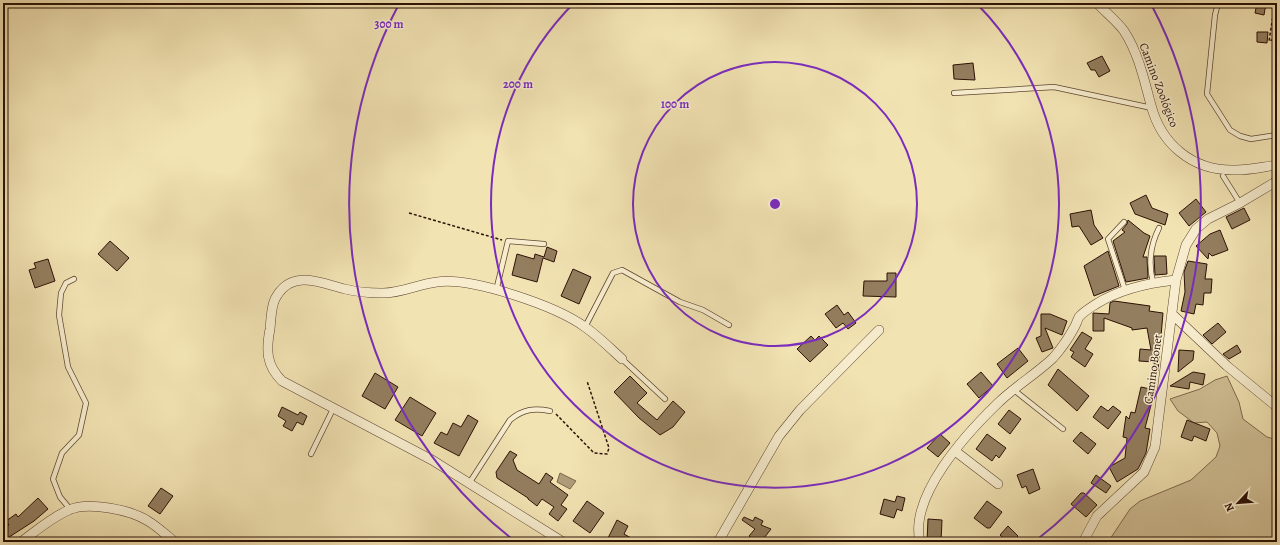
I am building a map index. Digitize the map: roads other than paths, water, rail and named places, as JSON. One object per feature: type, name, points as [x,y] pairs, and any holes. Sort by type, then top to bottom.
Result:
[{"type":"street","name":"Camino Zoológico","points":[[1097,3],[1124,31],[1141,65],[1152,108],[1164,135],[1179,153],[1197,164],[1206,167],[1232,170],[1277,165]]},
{"type":"street","name":"Camino Bonet","points":[[1084,542],[1097,516],[1144,472],[1150,462],[1155,447],[1176,280],[1186,245],[1196,229],[1208,219],[1240,203],[1277,180]]},
{"type":"street","points":[[563,542],[470,482],[432,460],[282,381],[275,374],[266,348],[274,301],[286,286],[300,280],[310,280],[361,292],[383,294],[437,282],[463,282],[526,299],[561,313],[585,327],[622,359]]},
{"type":"street","points":[[920,542],[918,527],[925,502],[941,469],[998,403],[1053,357],[1063,346],[1079,318],[1107,297],[1153,282],[1176,280]]},
{"type":"street","points":[[1172,314],[1227,366],[1277,407]]},
{"type":"street","points":[[718,542],[779,436],[800,410],[879,330]]},
{"type":"street","points":[[955,452],[998,484]]},
{"type":"street","points":[[21,542],[70,509],[80,506],[107,508],[139,516],[149,521],[175,542]]},
{"type":"lane","points":[[1218,3],[1215,15],[1207,94],[1230,130],[1240,136],[1251,139],[1277,135]]},
{"type":"lane","points":[[954,93],[1054,87],[1152,108]]},
{"type":"lane","points":[[1223,176],[1240,203]]},
{"type":"lane","points":[[1124,222],[1108,238],[1125,290]]},
{"type":"lane","points":[[1153,282],[1150,260],[1151,246],[1159,228]]},
{"type":"lane","points":[[496,290],[508,241],[544,244]]},
{"type":"lane","points":[[585,327],[613,273],[622,270],[680,302],[703,310],[729,325]]},
{"type":"lane","points":[[70,509],[60,497],[53,479],[62,453],[79,435],[86,403],[68,367],[59,316],[61,293],[66,283],[74,279]]},
{"type":"lane","points":[[622,359],[665,399]]},
{"type":"lane","points":[[1014,390],[1063,429]]},
{"type":"lane","points":[[470,482],[510,420],[516,415],[527,410],[537,408],[550,411]]},
{"type":"lane","points":[[311,454],[333,409]]}]
